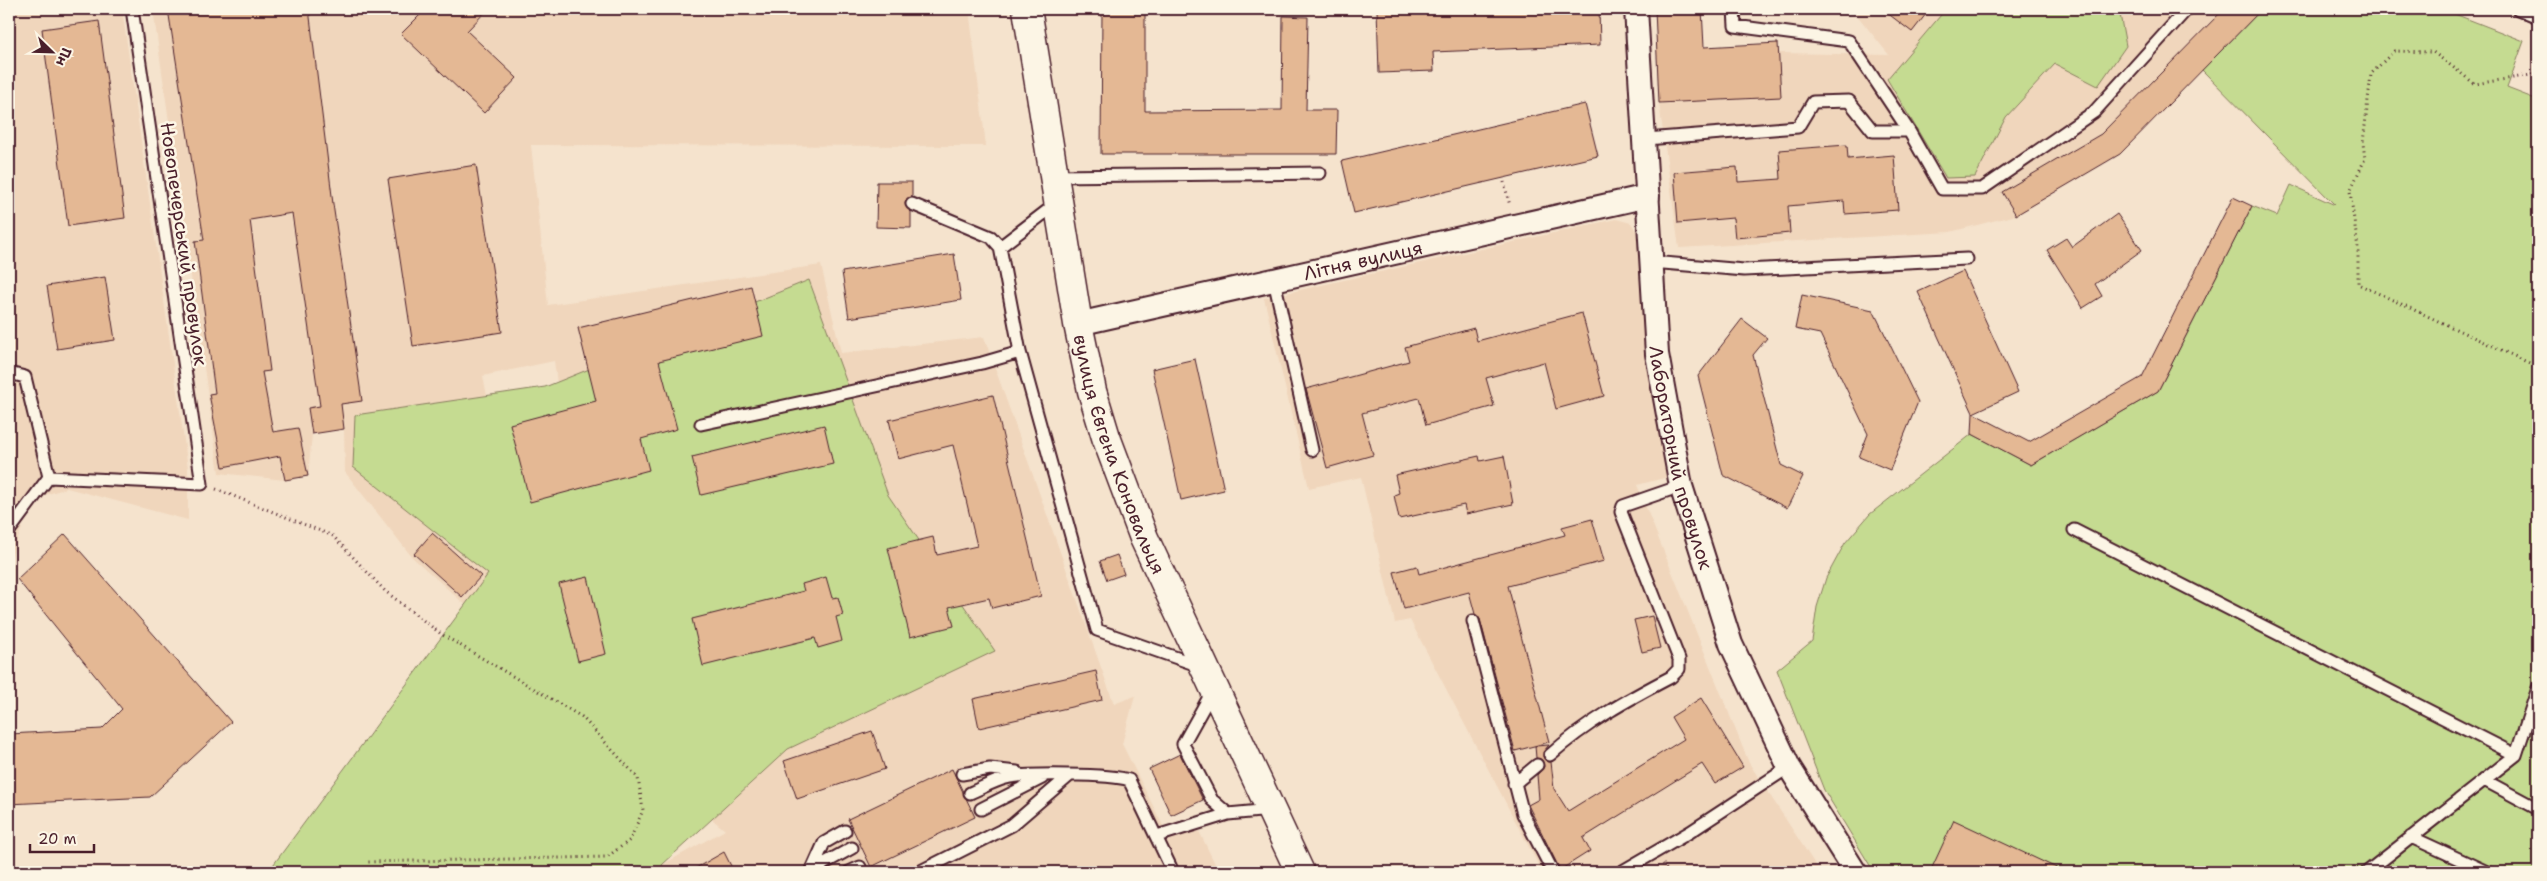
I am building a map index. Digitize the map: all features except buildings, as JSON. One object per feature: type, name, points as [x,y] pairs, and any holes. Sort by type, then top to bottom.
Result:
[{"type":"main road","name":"вулиця Євгена Коновальця","points":[[1026,9],[1056,204],[1092,391],[1120,476],[1144,538],[1300,872]]},
{"type":"street","name":"Лабораторний провулок","points":[[1636,9],[1646,139],[1657,354],[1681,486],[1730,644],[1789,767],[1855,872]]},
{"type":"street","name":"Літня вулиця","points":[[1078,324],[1648,196]]},
{"type":"lane","name":"Новопечерський провулок","points":[[132,9],[202,484]]},
{"type":"lane","points":[[1734,9],[1735,26],[1849,40],[1909,131],[1942,189],[1982,189],[2094,112],[2186,9]]},
{"type":"lane","points":[[2518,9],[2538,17]]},
{"type":"lane","points":[[1646,139],[1798,127],[1813,102],[1849,101],[1873,131],[1909,131]]},
{"type":"lane","points":[[1052,176],[1320,173]]},
{"type":"lane","points":[[912,204],[991,237],[1000,247],[1020,352],[1097,630],[1210,678],[1183,744],[1212,800],[1228,814]]},
{"type":"lane","points":[[1000,247],[1056,204]]},
{"type":"lane","points":[[1652,262],[1744,270],[1967,259]]},
{"type":"lane","points":[[1274,280],[1312,450]]},
{"type":"lane","points":[[700,424],[982,363],[1020,352]]},
{"type":"lane","points":[[9,373],[25,377],[48,477],[9,531]]},
{"type":"lane","points":[[48,477],[202,484]]},
{"type":"lane","points":[[1550,754],[1578,730],[1610,709],[1671,677],[1679,669],[1679,659],[1621,512],[1623,506],[1681,486]]},
{"type":"lane","points":[[2074,530],[2516,755]]},
{"type":"lane","points":[[1473,621],[1523,814],[1553,872]]},
{"type":"lane","points":[[2368,872],[2516,755],[2538,688]]},
{"type":"lane","points":[[1514,784],[1536,766]]},
{"type":"lane","points":[[1620,872],[1690,832],[1789,767]]},
{"type":"lane","points":[[962,774],[990,768],[1046,776]]},
{"type":"lane","points":[[981,809],[1046,776]]},
{"type":"lane","points":[[919,872],[1012,825],[1069,776]]},
{"type":"lane","points":[[970,793],[1007,777],[1120,777],[1129,780],[1174,872]]},
{"type":"lane","points":[[2484,780],[2538,809]]},
{"type":"lane","points":[[1157,836],[1228,814],[1271,810]]},
{"type":"lane","points":[[811,872],[824,843],[845,831]]},
{"type":"lane","points":[[2411,837],[2487,872]]},
{"type":"lane","points":[[817,872],[823,864],[852,848]]},
{"type":"lane","points":[[849,872],[860,867]]},
{"type":"path","points":[[2538,74],[2474,84],[2433,52],[2394,51],[2370,74],[2363,143],[2364,158],[2350,192],[2358,248],[2358,284],[2538,367]]},
{"type":"path","points":[[202,484],[334,536],[386,591],[441,634],[582,717],[638,778],[643,810],[630,840],[607,857],[365,862]]},
{"type":"shaded area","points":[[9,9],[122,9],[188,468],[188,520],[67,488],[45,495],[26,516],[9,564]]},
{"type":"shaded area","points":[[153,9],[969,9],[986,146],[531,145],[548,305],[821,265],[841,353],[984,337],[1114,704],[1135,696],[1122,744],[1170,840],[1198,829],[1219,872],[665,872],[662,865],[725,830],[683,795],[591,683],[462,602],[412,557],[345,472],[344,429],[312,434],[308,476],[285,480],[219,473]],"holes":[[[554,361],[558,390],[518,548],[483,376]]]},
{"type":"shaded area","points":[[1852,9],[2224,9],[2101,134],[2002,193],[2016,215],[1950,232],[1679,248],[1659,103],[1779,53],[1889,55]]},
{"type":"shaded area","points":[[1616,219],[1631,223],[1642,240],[1652,389],[1668,477],[1637,485],[1749,763],[1820,872],[1542,872],[1410,620],[1395,623],[1361,477],[1309,488],[1264,298]]},
{"type":"green space","points":[[1946,9],[2119,9],[2126,46],[2098,86],[2055,64],[2006,117],[1975,177],[1946,178],[1887,79]]},
{"type":"green space","points":[[2262,9],[2442,9],[2524,41],[2507,88],[2538,100],[2538,872],[1874,872],[1824,790],[1777,670],[1812,641],[1817,607],[1826,578],[1845,543],[1870,514],[1972,434],[2031,465],[2158,391],[2252,206],[2277,216],[2291,185],[2335,205],[2202,70]]},
{"type":"green space","points":[[809,280],[888,495],[995,651],[788,749],[662,865],[665,872],[268,872],[488,574],[353,467],[355,415],[545,387]]}]
